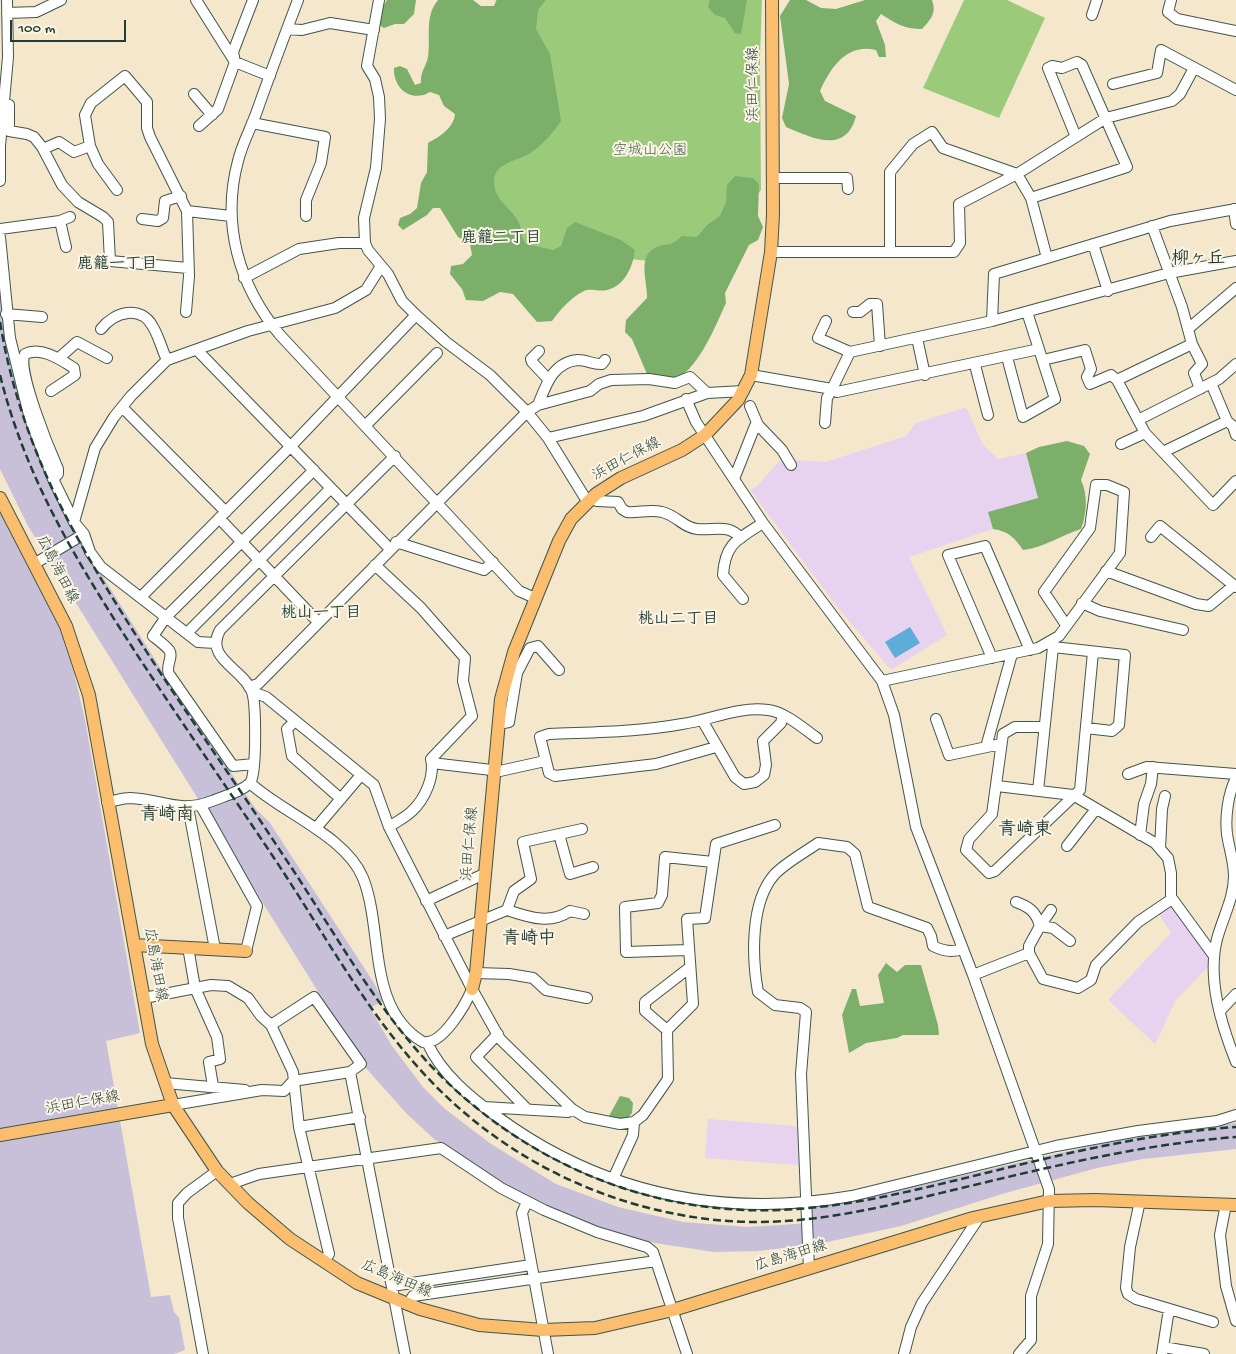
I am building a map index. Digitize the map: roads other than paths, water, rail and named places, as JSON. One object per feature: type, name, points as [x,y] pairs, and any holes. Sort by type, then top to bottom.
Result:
[{"type":"main road","name":"浜田仁保線","points":[[472,989],[476,973],[498,724],[506,675],[535,598],[565,529],[590,499],[621,478],[682,450],[704,435],[723,418],[744,391],[750,375],[771,252],[772,0]]},
{"type":"main road","name":"広島海田線","points":[[0,498],[66,626],[89,695],[152,1044],[173,1105],[217,1171],[230,1184],[290,1239],[357,1283],[408,1305],[479,1324],[543,1330],[595,1328],[672,1310],[980,1216],[1049,1201],[1231,1204]]},
{"type":"main road","points":[[134,945],[246,951]]},
{"type":"main road","name":"浜田仁保線","points":[[0,1135],[173,1105]]},
{"type":"street","points":[[0,181],[8,58],[7,0]]},
{"type":"street","points":[[7,13],[36,12],[62,0]]},
{"type":"street","points":[[196,0],[235,62],[270,76]]},
{"type":"street","points":[[200,126],[218,109],[235,62],[234,52],[253,0]]},
{"type":"street","points":[[298,0],[242,147],[235,172],[232,216],[234,244],[244,278],[256,302],[271,324],[338,398],[366,425],[519,591],[535,598]]},
{"type":"street","points":[[379,0],[367,66],[375,79],[380,97],[380,119],[376,168],[364,218],[365,243],[402,301],[446,342],[490,375],[527,412],[548,438],[590,499],[618,502],[622,509],[627,512],[663,512],[678,518],[687,527],[697,530],[713,527],[731,529],[741,538]]},
{"type":"street","points":[[1092,15],[1097,0]]},
{"type":"street","points":[[1171,0],[1168,12],[1177,19],[1236,31]]},
{"type":"street","points":[[287,28],[302,30],[330,23],[374,30]]},
{"type":"street","points":[[1113,84],[1157,73],[1161,50],[1236,90]]},
{"type":"street","points":[[1031,198],[1127,167],[1082,65],[1077,62],[1062,68],[1048,68],[1076,137]]},
{"type":"street","points":[[771,252],[954,252],[960,242],[959,204],[1017,174],[1106,118],[1172,101],[1180,94],[1194,68]]},
{"type":"street","points":[[117,190],[98,164],[90,146],[85,115],[86,109],[125,76],[147,102],[147,128],[187,210],[188,268],[186,312]]},
{"type":"street","points":[[194,94],[212,114]]},
{"type":"street","points":[[4,104],[9,105],[9,131],[34,137],[43,149],[62,185],[78,202],[104,217],[108,222],[110,261],[188,268]]},
{"type":"street","points":[[252,123],[325,137],[321,163],[306,200],[306,216]]},
{"type":"street","points":[[890,252],[890,172],[913,144],[932,132],[943,148],[1017,174],[1031,198],[1047,258]]},
{"type":"street","points":[[43,149],[59,142],[74,152],[90,146]]},
{"type":"street","points":[[772,178],[847,178],[848,190]]},
{"type":"street","points":[[142,219],[158,221],[163,218],[165,201],[180,196]]},
{"type":"street","points":[[992,322],[994,274],[1182,218],[1235,209],[1236,224]]},
{"type":"street","points":[[187,210],[232,216]]},
{"type":"street","points":[[0,229],[60,222],[70,217]]},
{"type":"street","points":[[60,222],[66,247]]},
{"type":"street","points":[[1152,226],[1192,344],[1202,364],[1194,373],[1200,389]]},
{"type":"street","points":[[0,237],[6,314],[22,392],[53,479],[74,522],[84,534],[97,563],[198,642],[215,643]]},
{"type":"street","points":[[244,278],[299,249],[365,243]]},
{"type":"street","points":[[1093,244],[1108,291]]},
{"type":"street","points":[[826,322],[818,338],[850,352],[992,322],[1169,273],[1236,261]]},
{"type":"street","points":[[74,522],[95,448],[122,407],[167,360],[271,324],[334,308],[366,290],[381,266]]},
{"type":"street","points":[[1188,329],[1236,288]]},
{"type":"street","points":[[853,312],[860,312],[870,304],[877,304],[880,346]]},
{"type":"street","points":[[101,329],[107,320],[125,312],[134,312],[153,326],[167,360]]},
{"type":"street","points":[[1007,357],[1023,417],[1055,399],[1026,312]]},
{"type":"street","points":[[6,314],[42,318]]},
{"type":"street","points":[[141,597],[338,398],[416,315]]},
{"type":"street","points":[[917,338],[925,375]]},
{"type":"street","points":[[59,358],[78,342],[107,358]]},
{"type":"street","points":[[1117,380],[1192,344]]},
{"type":"street","points":[[750,375],[832,389],[837,392],[925,375],[1039,349]]},
{"type":"street","points":[[196,350],[347,504],[393,546],[484,570],[493,562]]},
{"type":"street","points":[[1042,360],[1085,350],[1091,369],[1087,377],[1090,384],[1112,375],[1117,380],[1144,433],[1213,505],[1234,487]]},
{"type":"street","points":[[539,351],[532,359],[532,362],[548,378]]},
{"type":"street","points":[[51,391],[76,373],[74,368],[59,358],[48,354],[32,352],[25,354],[22,360],[37,414],[58,469],[58,474],[53,479]]},
{"type":"street","points":[[825,423],[827,398],[850,352]]},
{"type":"street","points":[[366,425],[437,353]]},
{"type":"street","points":[[538,404],[548,378],[562,366],[577,360],[596,364],[602,364],[605,360]]},
{"type":"street","points":[[974,364],[988,415]]},
{"type":"street","points":[[1138,420],[1211,383],[1236,364]]},
{"type":"street","points":[[251,689],[527,412],[538,404],[590,391],[611,380],[649,379],[675,383],[690,377],[707,393]]},
{"type":"street","points":[[1163,452],[1233,426],[1211,383]]},
{"type":"street","points":[[548,438],[643,416],[707,393],[744,391]]},
{"type":"street","points":[[686,399],[704,435],[763,523],[882,681],[894,715],[916,827],[973,975],[1046,1178],[1049,1201],[1048,1244],[1030,1306],[1031,1340],[1019,1354]]},
{"type":"street","points":[[750,406],[758,425],[782,450],[791,465]]},
{"type":"street","points":[[122,407],[222,515],[242,542],[318,622]]},
{"type":"street","points":[[734,479],[758,425]]},
{"type":"street","points":[[1121,444],[1144,433]]},
{"type":"street","points":[[395,456],[220,630],[215,643],[221,655],[251,689],[266,697],[374,785],[389,827],[444,936],[498,1034],[572,1110],[585,1117],[620,1124],[634,1122],[643,1115],[668,1078],[667,1030],[693,1004],[687,919],[705,918],[716,844],[775,825]]},
{"type":"street","points":[[254,764],[233,766],[169,674],[167,667],[170,652],[153,636],[166,617],[314,470]]},
{"type":"street","points":[[1038,791],[1051,645],[1066,625],[1082,603],[1106,571],[1120,553],[1124,492],[1107,485],[1096,485],[1090,528],[1044,592],[1066,625]]},
{"type":"street","points":[[187,633],[331,488]]},
{"type":"street","points":[[743,599],[724,576],[724,558],[732,543],[763,523]]},
{"type":"street","points":[[1106,571],[1196,604],[1209,606],[1235,587],[1160,526],[1151,537]]},
{"type":"street","points":[[34,564],[84,534]]},
{"type":"street","points":[[992,658],[948,555],[984,546],[1030,650]]},
{"type":"street","points":[[375,564],[421,608],[464,658],[463,682],[472,716],[431,759],[430,784],[413,810],[389,827]]},
{"type":"street","points":[[1082,603],[1100,611],[1183,630]]},
{"type":"street","points":[[882,681],[1051,645],[1126,655],[1119,725],[1112,732],[1086,728]]},
{"type":"street","points":[[498,724],[508,722],[515,681],[530,648],[538,646],[560,670]]},
{"type":"street","points":[[1044,727],[1016,727],[1003,734],[992,814],[969,839],[966,850],[989,873],[995,871],[1080,790],[1093,652]]},
{"type":"street","points":[[986,747],[1012,654]]},
{"type":"street","points":[[107,802],[130,798],[188,807],[201,806],[242,789],[250,783],[254,774],[251,689]]},
{"type":"street","points":[[716,747],[656,764],[555,776],[549,773],[540,737],[550,734],[622,731],[702,720],[737,711],[767,710],[783,715],[817,738]]},
{"type":"street","points":[[702,720],[735,777],[744,784],[756,782],[764,776],[766,765],[763,741],[781,723],[783,715]]},
{"type":"street","points":[[936,719],[948,755],[1001,744]]},
{"type":"street","points":[[295,721],[287,729],[292,756],[341,799]]},
{"type":"street","points":[[432,764],[493,771],[545,761]]},
{"type":"street","points":[[1128,774],[1147,767],[1236,774]]},
{"type":"street","points":[[1140,835],[1144,804],[1152,784],[1153,767]]},
{"type":"street","points":[[316,828],[362,775]]},
{"type":"street","points":[[1236,778],[1230,790],[1227,832],[1234,874],[1233,893],[1217,939],[1213,966],[1220,1011],[1236,1060]]},
{"type":"street","points":[[250,783],[333,841],[362,876],[374,923],[381,976],[388,999],[405,1027],[417,1038],[427,1042],[435,1040],[452,1023],[472,989]]},
{"type":"street","points":[[997,786],[1073,795],[1160,849],[1168,858],[1172,873],[1170,897],[1214,956]]},
{"type":"street","points":[[1160,849],[1162,809],[1165,796]]},
{"type":"street","points":[[201,806],[257,906],[246,951]]},
{"type":"street","points":[[188,807],[214,949]]},
{"type":"street","points":[[1067,846],[1096,809]]},
{"type":"street","points":[[508,910],[514,891],[531,879],[523,842],[582,829]]},
{"type":"street","points":[[559,834],[570,874],[594,867]]},
{"type":"street","points":[[809,1269],[808,1202],[801,1074],[806,1012],[800,1008],[774,1005],[758,992],[754,969],[755,929],[763,892],[774,874],[818,843],[847,847],[855,854],[868,907],[927,928],[933,946],[938,949],[954,952],[962,949]]},
{"type":"street","points":[[688,950],[626,952],[625,907],[658,903],[662,895],[665,857],[713,862]]},
{"type":"street","points":[[426,901],[484,874]]},
{"type":"street","points":[[1051,910],[1029,946],[1029,953],[1043,979],[1078,988],[1091,980],[1096,965],[1138,922],[1172,899]]},
{"type":"street","points":[[1016,902],[1028,906],[1036,914],[1040,926]]},
{"type":"street","points":[[444,936],[508,910],[538,920],[562,916],[570,911],[584,914]]},
{"type":"street","points":[[1040,926],[1053,928],[1070,941]]},
{"type":"street","points":[[188,947],[195,988],[217,1037],[220,1059],[209,1062],[213,1086]]},
{"type":"street","points":[[973,975],[1029,953]]},
{"type":"street","points":[[667,1030],[645,1011],[645,1002],[689,968]]},
{"type":"street","points":[[476,973],[508,974],[533,978],[546,990],[587,998]]},
{"type":"street","points":[[144,998],[211,985],[234,988],[248,998],[261,1016],[271,1024],[289,1060],[307,1167],[329,1254],[324,1261]]},
{"type":"street","points":[[1220,1011],[1236,994]]},
{"type":"street","points":[[173,1105],[246,1092],[262,1090],[284,1091],[293,1081],[350,1072],[362,1064],[314,997],[271,1024]]},
{"type":"street","points":[[498,1034],[476,1057],[527,1109]]},
{"type":"street","points":[[427,1042],[439,1064],[483,1107],[508,1126],[567,1160],[613,1179],[658,1192],[705,1201],[747,1204],[808,1202],[876,1191],[1036,1151],[1128,1133],[1217,1121],[1236,1115]]},
{"type":"street","points":[[350,1072],[405,1354]]},
{"type":"street","points":[[165,1083],[243,1088],[246,1092]]},
{"type":"street","points":[[483,1107],[568,1112],[572,1110]]},
{"type":"street","points":[[299,1127],[360,1117]]},
{"type":"street","points":[[613,1179],[633,1136],[634,1122]]},
{"type":"street","points":[[230,1184],[260,1174],[442,1148],[501,1188],[527,1202],[597,1232],[646,1246],[653,1252],[687,1354]]},
{"type":"street","points":[[203,1354],[178,1218],[178,1203],[187,1193],[217,1171]]},
{"type":"street","points":[[1140,1201],[1130,1247],[1126,1288],[1128,1294],[1136,1299],[1213,1322]]},
{"type":"street","points":[[527,1202],[522,1213],[548,1354]]},
{"type":"street","points":[[1231,1204],[1220,1235],[1230,1303],[1236,1321]]},
{"type":"street","points":[[904,1354],[911,1327],[922,1303],[980,1216]]},
{"type":"street","points":[[408,1305],[414,1296],[656,1261]]},
{"type":"street","points":[[392,1286],[531,1265]]},
{"type":"street","points":[[1170,1309],[1163,1351],[1204,1354]]},
{"type":"water","points":[[910,627],[920,643],[895,658],[885,642]]},
{"type":"railway","points":[[0,322],[20,406],[49,483],[87,555],[132,629],[388,1014],[438,1074],[467,1100],[523,1141],[584,1173],[616,1186],[649,1196],[717,1208],[787,1210],[821,1207],[888,1196],[1112,1144],[1236,1127]]},
{"type":"railway","points":[[0,375],[10,411],[35,477],[67,540],[103,602],[274,858],[361,993],[384,1026],[436,1087],[494,1136],[524,1156],[589,1188],[657,1210],[692,1217],[759,1222],[790,1221],[850,1213],[1102,1156],[1202,1140],[1236,1137]]},
{"type":"district","name":"鹿籠二丁目","points":[[501,240]]},
{"type":"district","name":"柳ヶ丘","points":[[1198,260]]},
{"type":"district","name":"鹿籠一丁目","points":[[117,266]]},
{"type":"district","name":"桃山一丁目","points":[[321,615]]},
{"type":"district","name":"桃山二丁目","points":[[678,621]]},
{"type":"district","name":"青崎南","points":[[167,816]]},
{"type":"district","name":"青崎東","points":[[1025,831]]},
{"type":"district","name":"青崎中","points":[[529,940]]},
{"type":"park label","name":"空城山公園","points":[[650,152]]}]
